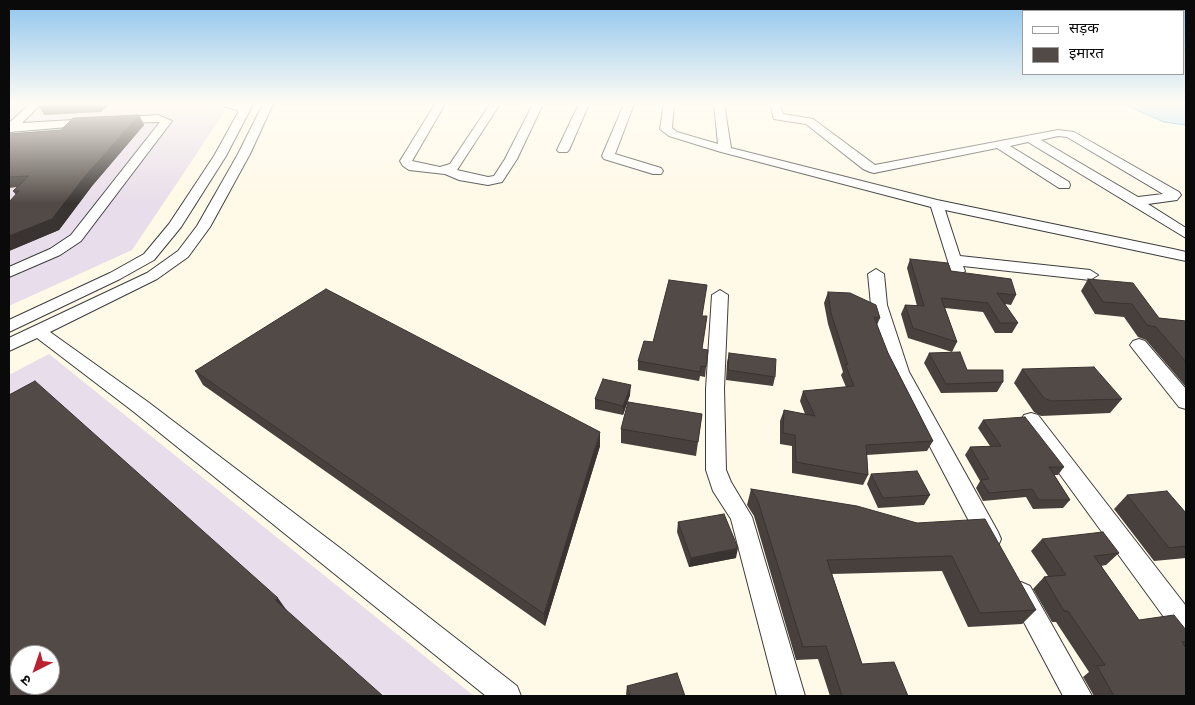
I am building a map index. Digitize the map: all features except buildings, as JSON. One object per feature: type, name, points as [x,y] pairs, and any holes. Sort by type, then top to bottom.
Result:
[{"type":"street","points":[[9,272],[55,252],[76,238],[155,137]]},
{"type":"street","points":[[9,328],[115,276],[149,257],[174,227],[230,137]]},
{"type":"street","points":[[9,345],[152,276],[183,254],[203,227],[252,137]]},
{"type":"street","points":[[420,137],[406,161],[407,164],[413,167],[447,170],[463,177],[488,181],[498,179],[522,137]]},
{"type":"street","points":[[447,170],[454,167],[474,137]]},
{"type":"street","points":[[563,150],[569,137]]},
{"type":"street","points":[[616,137],[608,156],[658,171]]},
{"type":"street","points":[[681,137],[937,204],[1186,257]]},
{"type":"street","points":[[724,137],[726,150]]},
{"type":"street","points":[[829,137],[867,166],[874,169],[1040,137]]},
{"type":"street","points":[[1076,137],[1174,195],[1172,197],[1136,201]]},
{"type":"street","points":[[1031,139],[1136,201],[1186,234]]},
{"type":"street","points":[[1000,145],[1064,185]]},
{"type":"street","points":[[937,204],[959,277]]},
{"type":"street","points":[[953,260],[1090,276]]},
{"type":"street","points":[[876,274],[879,305],[900,372],[998,554]]},
{"type":"street","points":[[720,294],[715,389],[716,470],[721,485],[741,517],[791,696]]},
{"type":"street","points":[[38,331],[141,407],[507,696]]},
{"type":"street","points":[[1139,345],[1185,399]]},
{"type":"street","points":[[1031,420],[1186,626]]},
{"type":"street","points":[[1012,579],[1078,696]]},
{"type":"shaded area","points":[[9,137],[208,137],[132,250],[9,306]]},
{"type":"shaded area","points":[[49,354],[474,696],[9,696],[9,375]]}]
